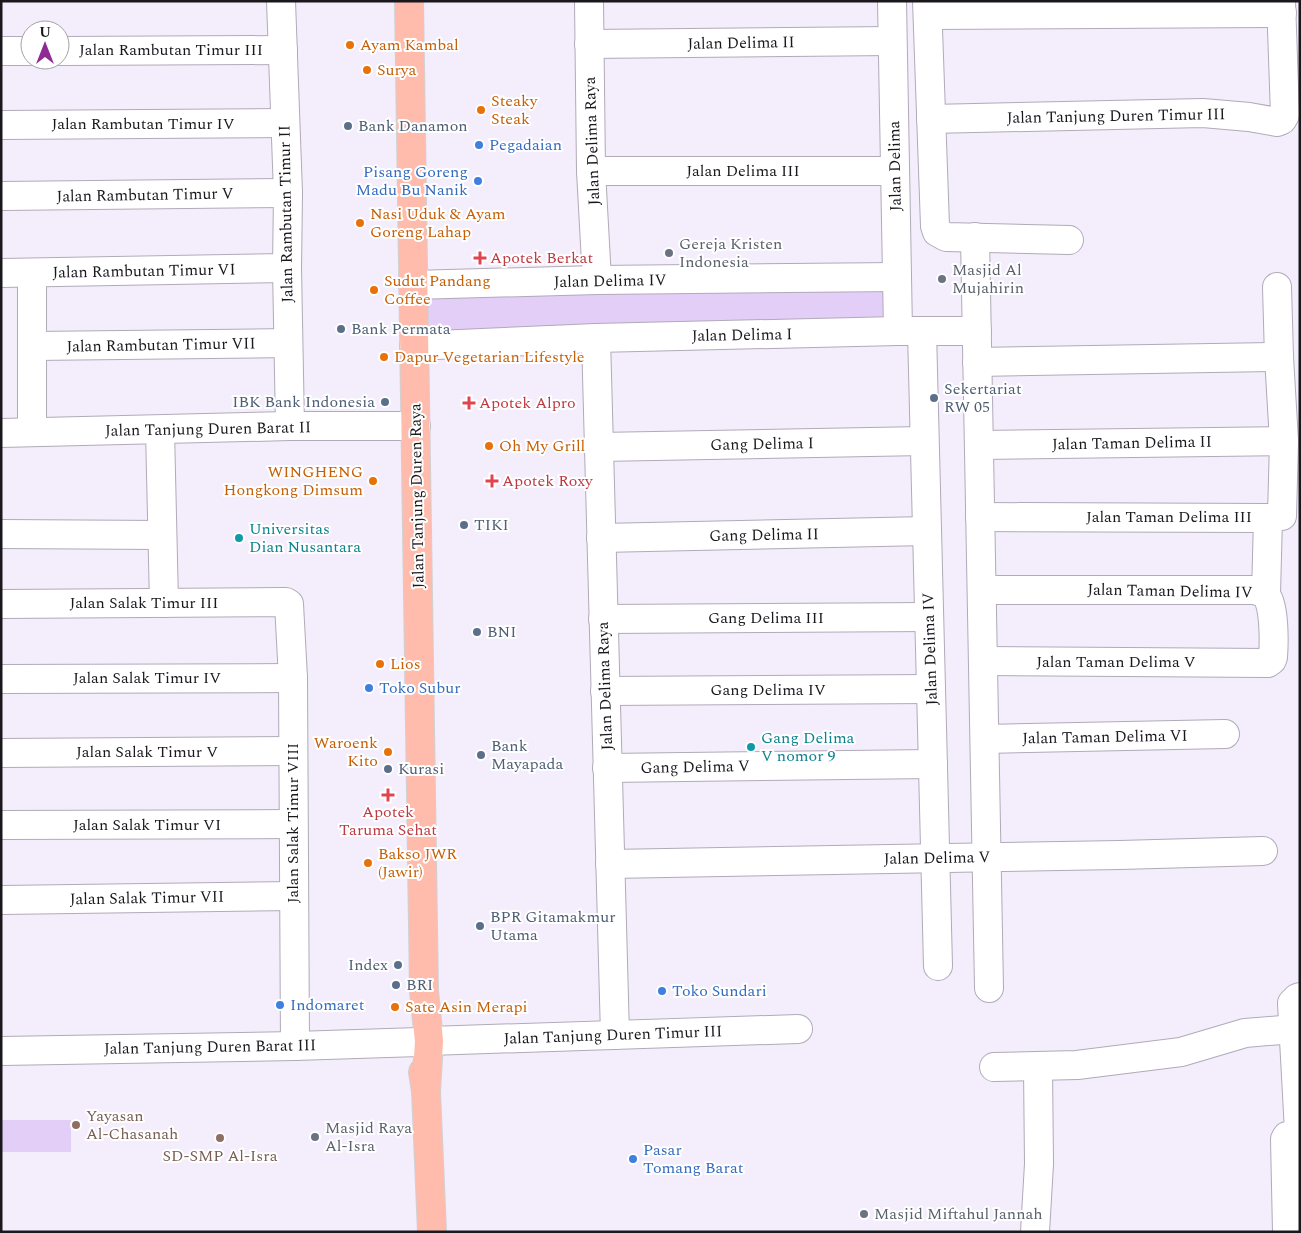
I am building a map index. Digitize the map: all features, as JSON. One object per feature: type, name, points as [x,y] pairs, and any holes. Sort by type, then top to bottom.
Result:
[{"type":"main road","name":"Jalan Tanjung Duren Raya","points":[[409,1],[424,1042],[432,1232]]},
{"type":"street","name":"Jalan Rambutan Timur II","points":[[281,1],[288,193],[290,426]]},
{"type":"street","name":"Jalan Delima Raya","points":[[589,1],[592,171],[597,280]]},
{"type":"street","name":"Jalan Delima","points":[[892,1],[897,277],[910,331]]},
{"type":"street","points":[[1069,240],[946,237],[937,232],[934,226],[928,8],[1282,7]]},
{"type":"street","name":"Jalan Tanjung Duren Timur III","points":[[931,119],[1203,113],[1249,117],[1277,122],[1282,120],[1285,115],[1282,7]]},
{"type":"street","name":"Jalan Delima II","points":[[589,44],[892,41]]},
{"type":"street","name":"Jalan Rambutan Timur III","points":[[70,51],[283,50]]},
{"type":"street","points":[[1,51],[20,51]]},
{"type":"street","name":"Jalan Rambutan Timur IV","points":[[1,125],[284,123]]},
{"type":"street","name":"Jalan Delima III","points":[[592,171],[894,171]]},
{"type":"street","name":"Jalan Rambutan Timur V","points":[[1,196],[288,193]]},
{"type":"street","points":[[975,237],[989,988]]},
{"type":"street","name":"Jalan Rambutan Timur VI","points":[[1,274],[288,268]]},
{"type":"street","points":[[32,273],[32,432]]},
{"type":"street","name":"Jalan Delima IV","points":[[413,285],[597,280],[897,277]]},
{"type":"street","points":[[1277,286],[1284,440]]},
{"type":"street","name":"Jalan Delima IV","points":[[910,331],[924,441],[938,966]]},
{"type":"street","name":"Jalan Delima I","points":[[414,346],[596,338],[910,331],[977,332]]},
{"type":"street","name":"Jalan Delima Raya","points":[[596,338],[615,1035]]},
{"type":"street","name":"Jalan Rambutan Timur VII","points":[[33,346],[288,344]]},
{"type":"street","points":[[977,362],[1279,358]]},
{"type":"street","name":"Jalan Tanjung Duren Barat II","points":[[1,432],[290,426],[416,426]]},
{"type":"street","points":[[160,430],[164,603]]},
{"type":"street","name":"Jalan Taman Delima II","points":[[979,445],[1284,440]]},
{"type":"street","name":"Jalan Taman Delima III","points":[[980,517],[1268,518],[1282,516],[1284,440]]},
{"type":"street","name":"Gang Delima I","points":[[599,447],[924,441]]},
{"type":"street","points":[[1266,594],[1268,518]]},
{"type":"street","name":"Gang Delima II","points":[[601,538],[927,531]]},
{"type":"street","points":[[1,534],[161,535]]},
{"type":"street","name":"Jalan Taman Delima IV","points":[[982,590],[1254,590],[1266,594],[1271,604],[1273,626],[1272,660],[1268,663],[1249,663]]},
{"type":"street","name":"Jalan Salak Timur III","points":[[1,604],[286,602]]},
{"type":"street","name":"Jalan Salak Timur VIII","points":[[286,602],[290,607],[293,678],[295,1046]]},
{"type":"street","name":"Gang Delima III","points":[[603,619],[929,617]]},
{"type":"street","name":"Jalan Taman Delima V","points":[[983,661],[1249,663]]},
{"type":"street","name":"Jalan Salak Timur IV","points":[[1,679],[293,678]]},
{"type":"street","name":"Gang Delima IV","points":[[606,692],[931,689]]},
{"type":"street","name":"Jalan Taman Delima VI","points":[[985,739],[1225,734]]},
{"type":"street","name":"Jalan Salak Timur V","points":[[1,753],[293,751]]},
{"type":"street","name":"Gang Delima V","points":[[607,768],[933,764]]},
{"type":"street","name":"Jalan Salak Timur VI","points":[[1,825],[293,824]]},
{"type":"street","name":"Jalan Delima V","points":[[610,864],[987,858],[1263,851]]},
{"type":"street","name":"Jalan Salak Timur VII","points":[[1,900],[294,896]]},
{"type":"street","points":[[1287,1232],[1285,1139],[1287,1136],[1298,1134],[1300,1131],[1292,1003],[1296,998],[1300,997]]},
{"type":"street","name":"Jalan Tanjung Duren Timur III","points":[[424,1042],[798,1029]]},
{"type":"street","points":[[994,1066],[1077,1065],[1171,1053],[1245,1033],[1294,1029]]},
{"type":"street","name":"Jalan Tanjung Duren Barat III","points":[[1,1051],[424,1042]]},
{"type":"street","points":[[1036,1232],[1039,1164],[1038,1066]]},
{"type":"shaded area","points":[[883,288],[883,321],[421,332],[420,296]]},
{"type":"shaded area","points":[[1,1120],[71,1120],[71,1152],[1,1152]]},
{"type":"place","name":"Ayam Kambal","points":[[350,45]]},
{"type":"place","name":"Surya","points":[[367,70]]},
{"type":"place","name":"Steaky Steak","points":[[481,110]]},
{"type":"place","name":"Bank Danamon","points":[[348,126]]},
{"type":"place","name":"Pegadaian","points":[[479,145]]},
{"type":"place","name":"Pisang Goreng Madu Bu Nanik","points":[[478,181]]},
{"type":"place","name":"Nasi Uduk & Ayam Goreng Lahap","points":[[360,223]]},
{"type":"place","name":"Gereja Kristen Indonesia","points":[[669,253]]},
{"type":"place","name":"Apotek Berkat","points":[[480,258]]},
{"type":"place","name":"Masjid Al Mujahirin","points":[[942,279]]},
{"type":"place","name":"Sudut Pandang Coffee","points":[[374,290]]},
{"type":"place","name":"Bank Permata","points":[[341,329]]},
{"type":"place","name":"Dapur Vegetarian Lifestyle","points":[[384,357]]},
{"type":"place","name":"Sekertariat RW 05","points":[[934,398]]},
{"type":"place","name":"IBK Bank Indonesia","points":[[385,402]]},
{"type":"place","name":"Apotek Alpro","points":[[469,403]]},
{"type":"place","name":"Oh My Grill","points":[[489,446]]},
{"type":"place","name":"WINGHENG Hongkong Dimsum","points":[[373,481]]},
{"type":"place","name":"Apotek Roxy","points":[[492,481]]},
{"type":"place","name":"TIKI","points":[[464,525]]},
{"type":"place","name":"Universitas Dian Nusantara","points":[[239,538]]},
{"type":"place","name":"BNI","points":[[477,632]]},
{"type":"place","name":"Lios","points":[[380,664]]},
{"type":"place","name":"Toko Subur","points":[[369,688]]},
{"type":"place","name":"Gang Delima V nomor 9","points":[[751,747]]},
{"type":"place","name":"Waroenk Kito","points":[[388,752]]},
{"type":"place","name":"Bank Mayapada","points":[[481,755]]},
{"type":"place","name":"Kurasi","points":[[388,769]]},
{"type":"place","name":"Apotek Taruma Sehat","points":[[388,795]]},
{"type":"place","name":"Bakso JWR (Jawir)","points":[[368,863]]},
{"type":"place","name":"BPR Gitamakmur Utama","points":[[480,926]]},
{"type":"place","name":"Index","points":[[398,965]]},
{"type":"place","name":"BRI","points":[[396,985]]},
{"type":"place","name":"Toko Sundari","points":[[662,991]]},
{"type":"place","name":"Indomaret","points":[[280,1005]]},
{"type":"place","name":"Sate Asin Merapi","points":[[395,1007]]},
{"type":"place","name":"Yayasan Al-Chasanah","points":[[76,1125]]},
{"type":"place","name":"Masjid Raya Al-Isra","points":[[315,1137]]},
{"type":"place","name":"SD-SMP Al-Isra","points":[[220,1138]]},
{"type":"place","name":"Pasar Tomang Barat","points":[[633,1159]]},
{"type":"place","name":"Masjid Miftahul Jannah","points":[[864,1214]]}]
